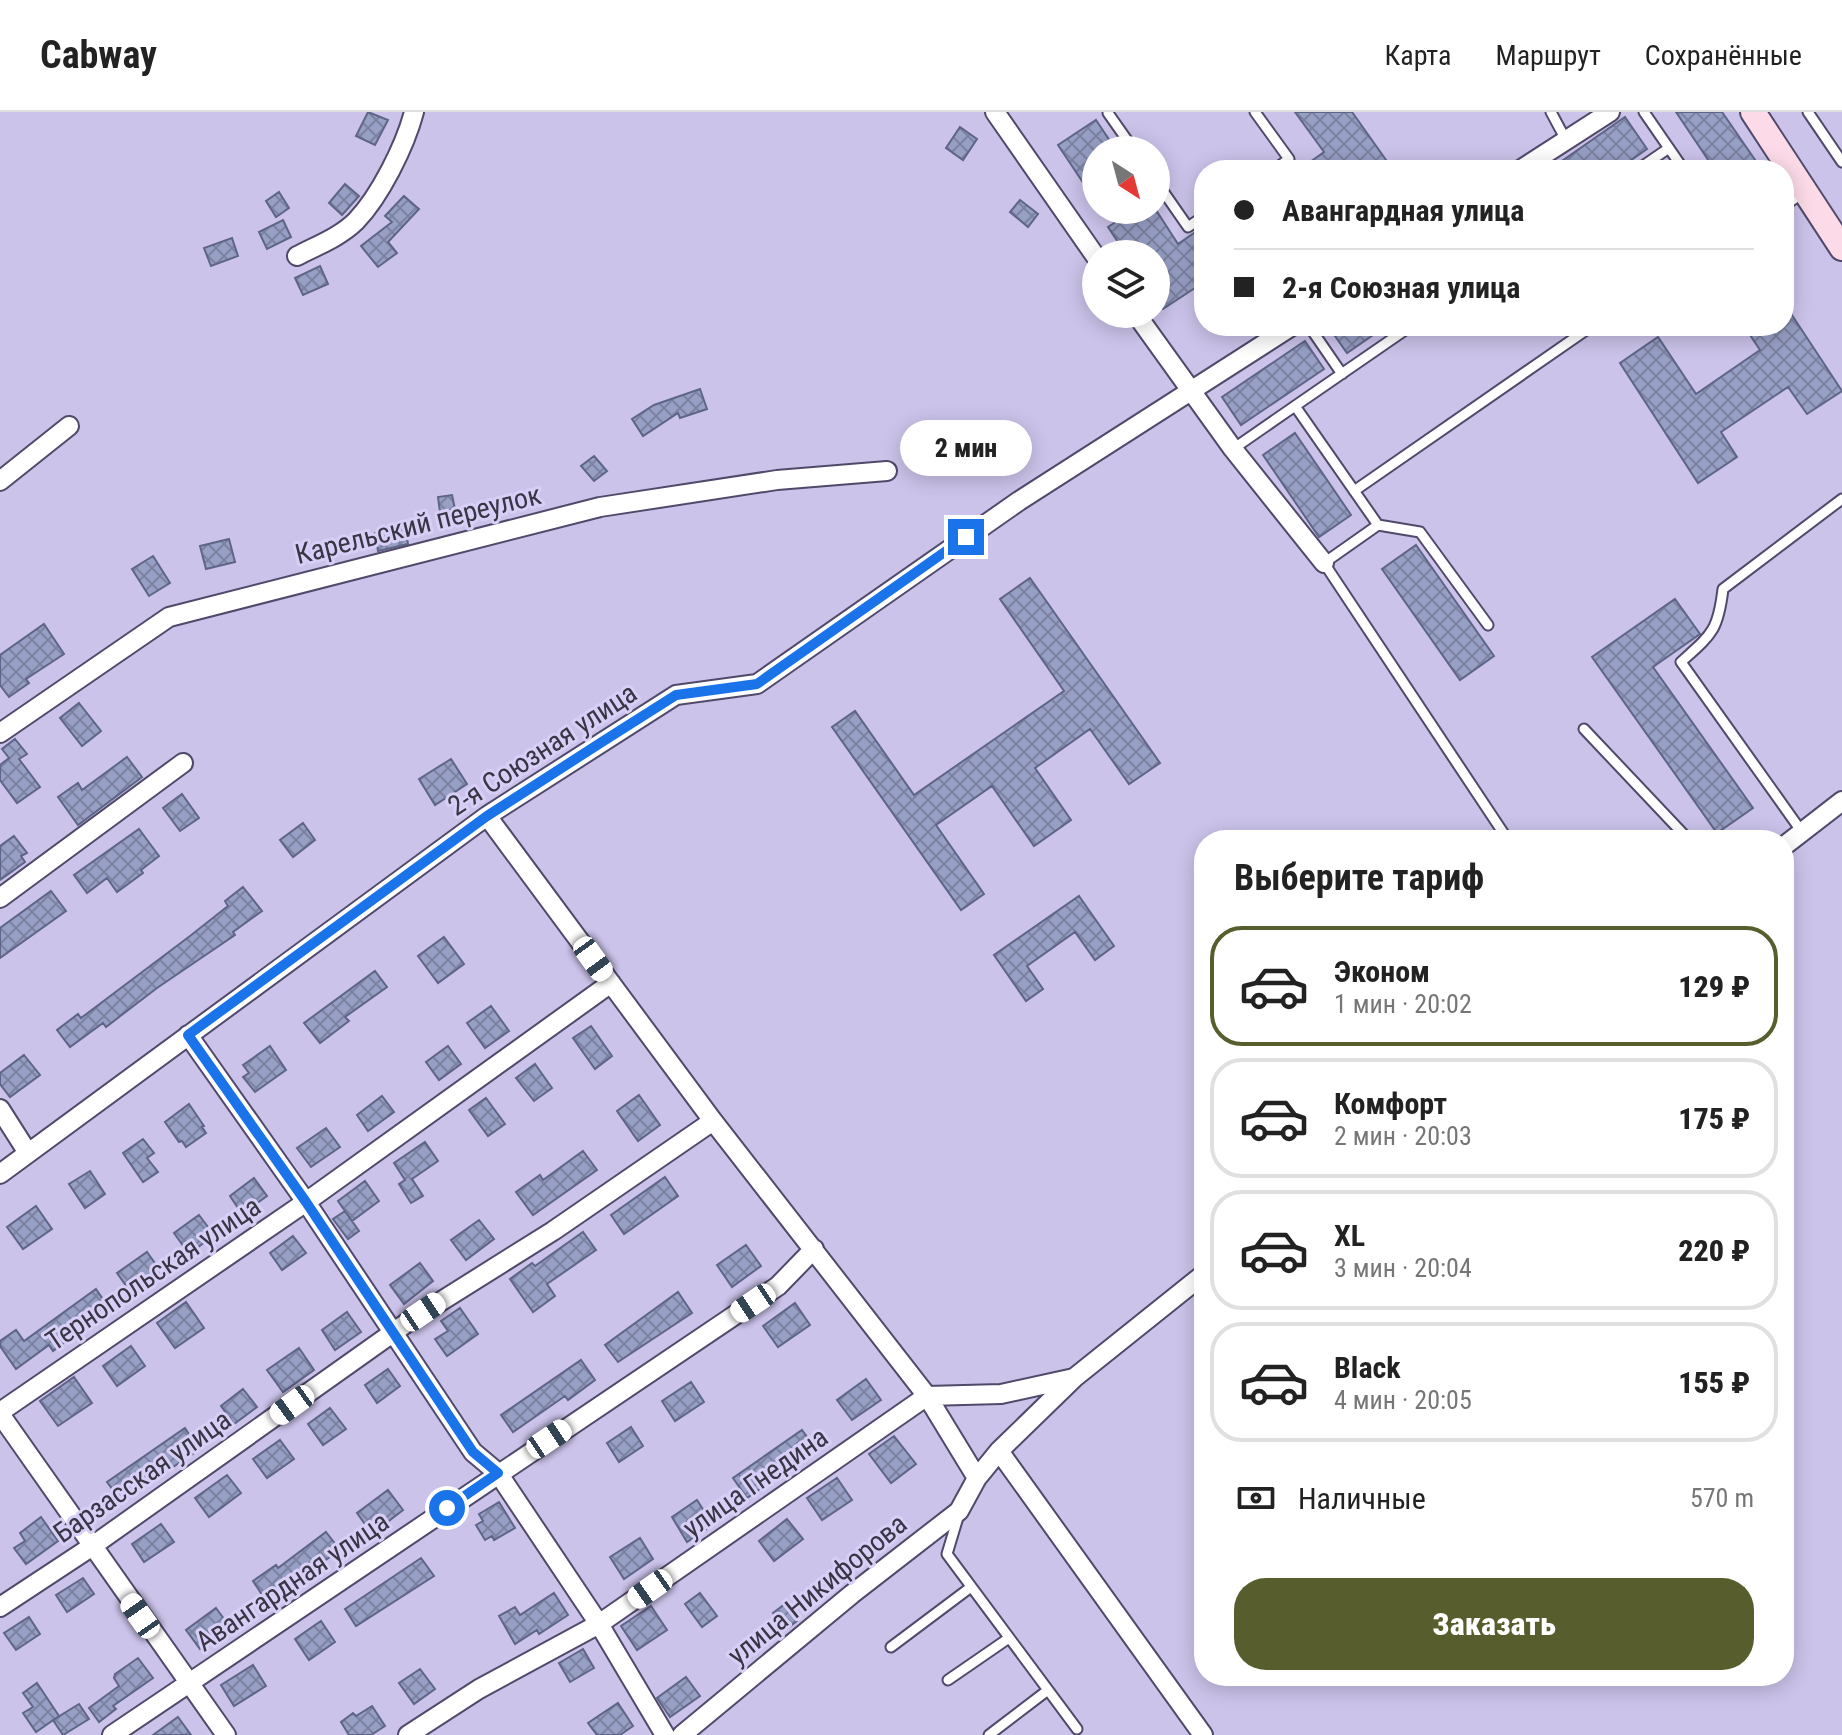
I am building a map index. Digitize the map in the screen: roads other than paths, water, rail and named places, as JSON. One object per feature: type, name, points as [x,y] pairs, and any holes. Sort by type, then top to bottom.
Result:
[{"type":"street","points":[[297,256],[355,222],[376,194],[409,131],[414,112]]},
{"type":"street","points":[[995,112],[1084,240]]},
{"type":"street","points":[[1535,160],[1610,112]]},
{"type":"street","points":[[1753,112],[1784,160]]},
{"type":"street","points":[[1794,176],[1842,248]]},
{"type":"street","points":[[1146,328],[1233,449],[1324,563]]},
{"type":"street","name":"2-я Союзная улица","points":[[0,1174],[487,816],[676,695],[757,684],[1019,501],[1277,336]]},
{"type":"street","points":[[0,481],[69,426]]},
{"type":"street","name":"Карельский переулок","points":[[0,733],[169,617],[600,507],[777,480],[887,471]]},
{"type":"street","points":[[0,898],[183,763]]},
{"type":"street","points":[[1794,838],[1842,801]]},
{"type":"street","points":[[487,816],[713,1121],[927,1396],[977,1478]]},
{"type":"street","name":"Тернопольская улица","points":[[0,1413],[306,1202],[611,983]]},
{"type":"street","points":[[188,1035],[306,1202],[473,1452],[498,1473],[599,1624],[665,1735]]},
{"type":"street","points":[[0,1109],[28,1153]]},
{"type":"street","name":"Барзасская улица","points":[[0,1607],[91,1547],[392,1333],[553,1231],[713,1121]]},
{"type":"street","name":"Авангардная улица","points":[[112,1735],[778,1286],[814,1249]]},
{"type":"street","name":"улица Никифорова","points":[[682,1735],[852,1594],[959,1511],[977,1478],[999,1451],[1074,1378],[1194,1282]]},
{"type":"street","points":[[927,1396],[1001,1394],[1074,1378]]},
{"type":"street","name":"улица Гнедина","points":[[408,1735],[479,1689],[599,1624],[927,1396]]},
{"type":"street","points":[[0,1413],[91,1547],[226,1735]]},
{"type":"street","points":[[999,1451],[1203,1735]]},
{"type":"lane","points":[[1255,112],[1288,160]]},
{"type":"lane","points":[[1551,112],[1566,140]]},
{"type":"lane","points":[[1644,112],[1677,160]]},
{"type":"lane","points":[[1808,112],[1842,162]]},
{"type":"lane","points":[[1108,113],[1124,136]]},
{"type":"lane","points":[[1652,160],[1669,148]]},
{"type":"lane","points":[[1794,198],[1804,191]]},
{"type":"lane","points":[[1170,201],[1188,227],[1194,223]]},
{"type":"lane","points":[[1316,336],[1342,374]]},
{"type":"lane","points":[[1233,449],[1397,336]]},
{"type":"lane","points":[[1354,491],[1578,336]]},
{"type":"lane","points":[[1295,406],[1378,525]]},
{"type":"lane","points":[[1802,832],[1681,662],[1711,635],[1719,618],[1723,589],[1842,499]]},
{"type":"lane","points":[[1488,625],[1420,532],[1378,525],[1324,563],[1501,830]]},
{"type":"lane","points":[[1584,729],[1680,830]]},
{"type":"lane","points":[[959,1511],[947,1554],[1077,1729]]},
{"type":"lane","points":[[891,1647],[971,1587]]},
{"type":"lane","points":[[948,1680],[1009,1638]]},
{"type":"lane","points":[[989,1735],[1048,1690]]}]
